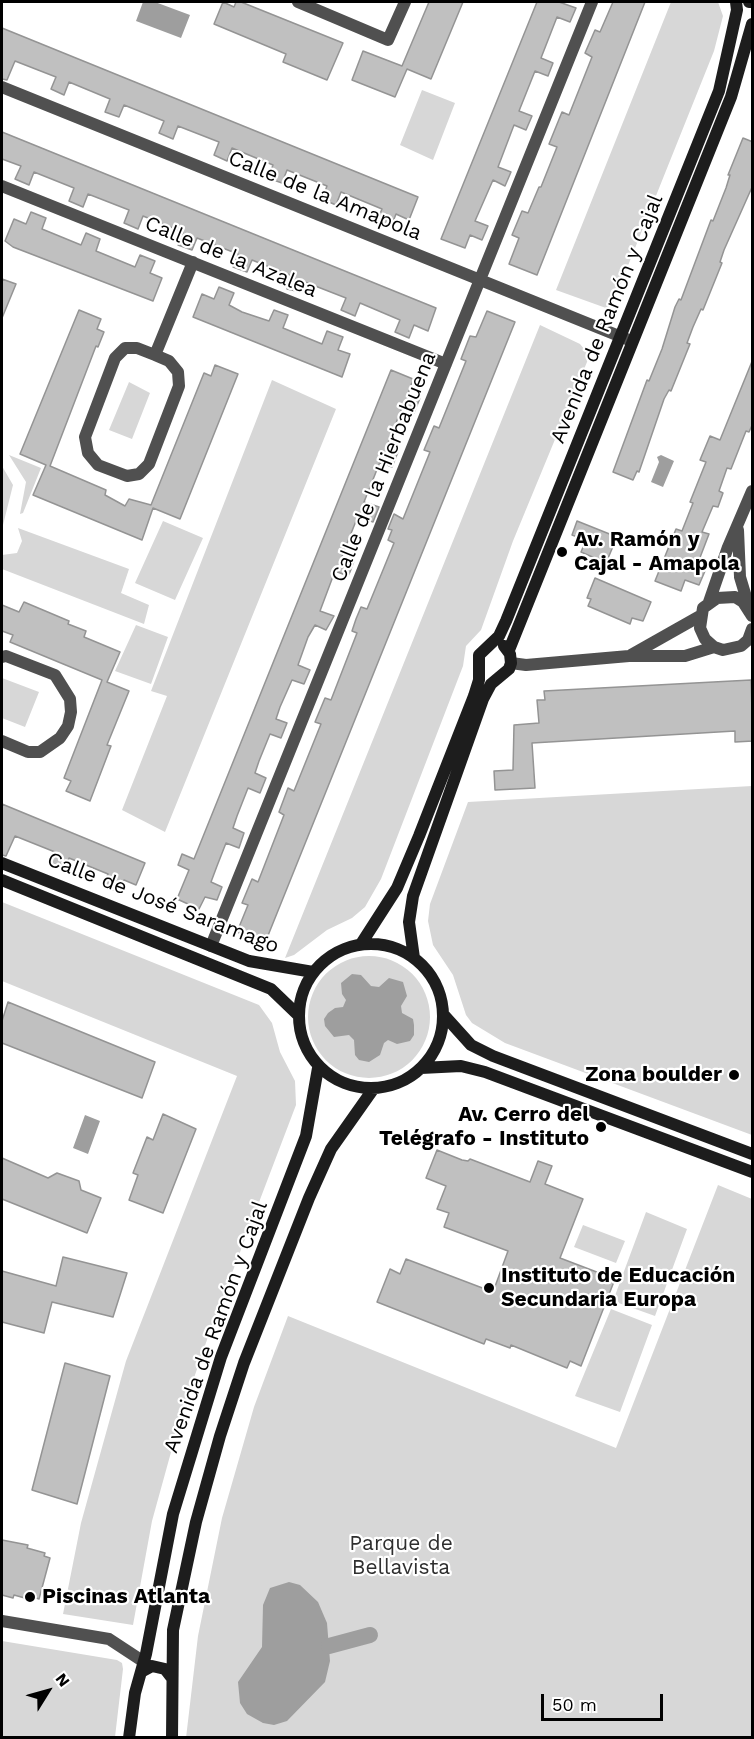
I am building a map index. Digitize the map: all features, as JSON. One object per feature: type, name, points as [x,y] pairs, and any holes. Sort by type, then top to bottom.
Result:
[{"type":"street","points":[[298,2],[388,40],[405,2]]},
{"type":"street","name":"Calle de la Hierbabuena","points":[[211,946],[592,2]]},
{"type":"street","name":"Avenida de Ramón y Cajal","points":[[361,944],[397,888],[474,696],[482,650],[491,644],[506,621],[719,91],[737,10],[736,2]]},
{"type":"street","name":"Avenida de Ramón y Cajal","points":[[508,650],[731,97],[753,24]]},
{"type":"street","name":"Calle de la Amapola","points":[[2,87],[633,342]]},
{"type":"street","name":"Calle de la Azalea","points":[[2,186],[446,364]]},
{"type":"street","points":[[155,355],[193,262]]},
{"type":"street","points":[[124,348],[137,348],[155,355],[169,361],[178,372],[179,386],[149,464],[139,474],[127,476],[98,465],[88,453],[85,437],[115,358],[124,348]]},
{"type":"street","points":[[629,656],[700,616],[709,602],[753,491]]},
{"type":"street","points":[[738,525],[740,577],[751,612]]},
{"type":"street","points":[[709,602],[726,596],[735,597],[751,612]]},
{"type":"street","points":[[700,616],[700,628],[705,639],[714,647],[723,650],[741,646],[748,640],[753,629]]},
{"type":"street","points":[[414,958],[409,922],[413,896],[483,699],[498,676],[509,669],[511,663],[508,650],[498,643],[491,644]]},
{"type":"street","points":[[511,663],[526,664],[629,656],[685,656],[714,647]]},
{"type":"street","points":[[2,657],[6,656],[55,675],[70,699],[71,712],[68,726],[60,738],[40,752],[28,752],[2,742]]},
{"type":"street","points":[[480,666],[484,672],[498,676]]},
{"type":"street","name":"Calle de José Saramago","points":[[2,863],[249,962],[313,972]]},
{"type":"street","name":"Calle de José Saramago","points":[[2,880],[271,989],[297,1014]]},
{"type":"street","points":[[361,944],[380,944],[398,949],[414,958],[435,982],[443,1014],[441,1034],[433,1052],[421,1068],[391,1085],[374,1088],[347,1084],[318,1068],[301,1035],[297,1014],[305,985],[313,972],[334,953],[361,944]]},
{"type":"street","points":[[443,1014],[471,1045],[493,1056],[753,1154]]},
{"type":"street","points":[[421,1068],[461,1066],[485,1072],[753,1172]]},
{"type":"street","name":"Avenida de Ramón y Cajal","points":[[129,1737],[135,1693],[173,1514],[221,1357],[306,1136],[318,1068]]},
{"type":"street","name":"Avenida de Ramón y Cajal","points":[[172,1737],[175,1708],[171,1678],[173,1630],[196,1522],[244,1363],[331,1149],[374,1088]]},
{"type":"street","points":[[2,1621],[101,1636],[137,1654],[142,1667],[152,1666],[165,1669],[171,1678]]},
{"type":"green space","points":[[671,2],[718,2],[723,16],[714,51],[613,303],[606,308],[556,290]]},
{"type":"green space","points":[[422,90],[455,103],[433,160],[400,145]]},
{"type":"green space","points":[[540,325],[580,344],[589,355],[587,362],[513,541],[481,630],[466,646],[463,666],[381,879],[365,907],[352,918],[327,930],[294,955],[285,958]]},
{"type":"green space","points":[[272,380],[336,409],[165,832],[122,810],[167,696],[151,691]]},
{"type":"green space","points":[[129,382],[150,393],[132,439],[109,430]]},
{"type":"green space","points":[[9,455],[41,468],[23,513],[20,514],[26,482]]},
{"type":"green space","points":[[2,466],[13,485],[2,529]]},
{"type":"green space","points":[[163,521],[203,538],[175,600],[135,583]]},
{"type":"green space","points":[[18,528],[129,569],[121,593],[149,605],[144,624],[2,569],[2,555],[17,553],[22,541]]},
{"type":"green space","points":[[136,625],[168,637],[151,684],[115,671]]},
{"type":"green space","points":[[2,678],[39,692],[25,727],[2,718]]},
{"type":"green space","points":[[752,786],[752,1135],[505,1043],[472,1023],[466,1015],[453,975],[433,945],[428,921],[430,904],[468,802]]},
{"type":"green space","points":[[2,902],[259,1005],[272,1023],[280,1052],[295,1081],[296,1105],[210,1331],[181,1416],[152,1521],[133,1625],[63,1614],[81,1523],[126,1361],[237,1076],[2,981]]},
{"type":"green space","points":[[369,956],[393,960],[412,974],[426,993],[430,1017],[426,1041],[412,1060],[393,1074],[369,1078],[345,1074],[326,1060],[312,1041],[308,1017],[312,993],[326,974],[345,960]]},
{"type":"green space","name":"Parque de Bellavista","points":[[718,1185],[752,1199],[752,1737],[186,1738],[198,1636],[222,1518],[254,1407],[288,1316],[616,1448]]},
{"type":"green space","points":[[646,1212],[687,1229],[655,1316],[613,1301]]},
{"type":"green space","points":[[583,1225],[625,1241],[616,1263],[574,1247]]},
{"type":"green space","points":[[611,1309],[652,1325],[620,1412],[575,1396]]},
{"type":"green space","points":[[2,1641],[117,1660],[122,1663],[115,1737],[2,1737]]},
{"type":"shaded area","points":[[143,2],[155,2],[190,15],[181,38],[136,21]]},
{"type":"shaded area","points":[[661,455],[674,461],[663,487],[651,482],[659,462],[657,457]]},
{"type":"shaded area","points":[[352,974],[361,975],[371,986],[379,987],[389,978],[403,982],[407,996],[401,1006],[402,1013],[413,1019],[414,1035],[410,1041],[397,1044],[388,1040],[384,1043],[380,1055],[369,1062],[359,1060],[355,1055],[354,1040],[349,1035],[334,1037],[325,1026],[324,1019],[328,1013],[335,1008],[343,1007],[346,1000],[342,994],[341,983]]},
{"type":"shaded area","points":[[85,1115],[100,1121],[88,1154],[73,1148]]},
{"type":"shaded area","points":[[289,1582],[300,1585],[318,1602],[327,1623],[330,1661],[325,1682],[287,1721],[274,1725],[263,1723],[247,1714],[240,1703],[238,1682],[262,1647],[263,1605],[270,1588]]},
{"type":"building","points":[[223,2],[234,7],[236,2],[241,2],[343,43],[327,80],[283,62],[286,54],[214,24]]},
{"type":"building","points":[[429,2],[463,2],[431,79],[407,69],[395,97],[352,80],[363,51],[402,66]]},
{"type":"building","points":[[537,2],[559,2],[576,8],[570,22],[557,17],[541,58],[553,63],[548,76],[535,71],[519,111],[532,116],[526,130],[514,125],[498,167],[511,172],[505,186],[493,180],[475,221],[488,226],[482,240],[470,235],[465,248],[441,239]]},
{"type":"building","points":[[613,2],[645,2],[537,275],[509,264],[519,238],[512,235],[522,211],[528,213],[541,187],[557,147],[549,144],[562,112],[569,115],[592,57],[585,53],[595,30],[600,32]]},
{"type":"building","points":[[2,28],[418,197],[409,220],[396,214],[391,227],[377,221],[382,209],[341,192],[336,205],[322,199],[327,186],[287,170],[282,183],[268,178],[273,165],[232,148],[227,161],[214,155],[219,142],[178,126],[173,139],[159,133],[164,121],[124,105],[119,117],[105,112],[110,99],[69,82],[64,95],[51,89],[56,77],[15,61],[7,80],[2,79]]},
{"type":"building","points":[[2,132],[436,308],[428,331],[414,325],[409,338],[395,332],[400,320],[360,303],[355,316],[341,310],[346,298],[305,282],[301,292],[287,289],[292,276],[252,260],[247,272],[233,267],[238,254],[197,238],[192,250],[178,245],[183,232],[143,216],[138,229],[124,223],[129,210],[88,194],[83,207],[69,201],[74,188],[34,172],[29,185],[15,179],[21,166],[2,159]]},
{"type":"building","points":[[743,138],[753,142],[753,185],[724,250],[720,262],[722,263],[703,310],[701,309],[693,327],[687,343],[690,344],[671,391],[669,390],[664,399],[639,472],[637,471],[633,480],[613,472],[647,380],[649,381],[662,349],[675,307],[679,299],[681,300],[711,220],[713,221],[726,188],[730,175],[728,175]]},
{"type":"building","points":[[31,212],[46,218],[42,229],[81,245],[86,233],[100,239],[96,251],[135,267],[140,255],[155,261],[150,273],[162,278],[153,301],[13,247],[5,241],[14,219],[26,224]]},
{"type":"building","points":[[2,279],[16,284],[2,318]]},
{"type":"building","points":[[219,287],[234,293],[229,305],[242,312],[269,321],[274,310],[288,315],[283,328],[322,344],[327,331],[343,337],[338,350],[350,354],[342,377],[193,317],[202,294],[214,299]]},
{"type":"building","points":[[79,310],[101,319],[97,329],[104,332],[98,347],[96,346],[50,466],[106,490],[105,495],[125,506],[129,499],[151,505],[204,373],[211,376],[215,365],[238,374],[180,519],[153,508],[142,540],[33,495],[46,465],[20,454]]},
{"type":"building","points":[[487,311],[515,322],[265,943],[237,932],[248,905],[242,903],[252,879],[258,882],[284,815],[279,812],[288,788],[294,791],[321,724],[315,722],[325,698],[331,700],[357,633],[352,631],[356,619],[361,607],[367,609],[394,543],[388,540],[392,530],[388,529],[394,514],[403,519],[430,452],[424,450],[434,426],[439,428],[466,361],[461,359],[470,336],[476,337]]},
{"type":"building","points":[[753,359],[753,423],[749,432],[746,431],[731,469],[727,468],[719,491],[723,493],[718,507],[713,506],[702,532],[709,534],[696,568],[705,571],[699,585],[685,580],[681,591],[655,581],[676,529],[682,531],[693,503],[690,502],[706,462],[700,460],[710,436],[720,440]]},
{"type":"building","points":[[391,370],[413,379],[408,394],[420,398],[414,413],[402,408],[386,448],[398,452],[392,467],[380,462],[364,502],[379,507],[373,522],[358,516],[342,556],[354,561],[350,572],[348,576],[335,571],[320,611],[334,616],[326,630],[315,625],[308,637],[298,665],[310,670],[304,684],[292,680],[280,707],[276,719],[287,723],[281,738],[270,734],[255,773],[266,778],[260,793],[248,788],[237,816],[233,828],[244,833],[239,848],[226,843],[211,882],[222,887],[217,900],[205,897],[199,909],[177,899],[189,870],[178,865],[182,854],[194,859]]},
{"type":"building","points":[[577,521],[617,537],[606,563],[581,552],[586,540],[572,535]]},
{"type":"building","points":[[595,578],[651,602],[643,621],[632,618],[630,624],[588,606],[591,599],[587,598]]},
{"type":"building","points":[[24,602],[69,621],[68,624],[86,631],[84,637],[120,652],[107,682],[129,691],[107,745],[111,746],[90,801],[66,791],[71,781],[64,778],[102,680],[10,642],[13,635],[2,631],[2,605],[19,612]]},
{"type":"building","points":[[751,680],[753,741],[735,742],[735,731],[532,743],[535,788],[495,790],[494,771],[513,770],[514,725],[539,723],[537,700],[545,700],[544,691]]},
{"type":"building","points":[[2,804],[145,863],[136,885],[124,880],[119,892],[104,886],[108,874],[69,858],[65,870],[49,864],[55,852],[15,836],[6,856],[2,855]]},
{"type":"building","points":[[8,1002],[155,1062],[142,1098],[2,1043],[2,1021]]},
{"type":"building","points":[[163,1114],[196,1129],[163,1213],[129,1200],[138,1175],[133,1173],[147,1137],[153,1140]]},
{"type":"building","points":[[437,1150],[462,1160],[470,1159],[530,1182],[538,1161],[552,1166],[545,1184],[583,1199],[560,1258],[615,1279],[581,1366],[570,1361],[567,1368],[511,1345],[510,1348],[486,1339],[484,1344],[377,1302],[390,1269],[400,1274],[406,1259],[493,1292],[508,1251],[444,1227],[449,1213],[437,1209],[446,1186],[426,1178]]},
{"type":"building","points":[[2,1158],[48,1178],[57,1173],[79,1181],[81,1190],[101,1198],[87,1233],[2,1199]]},
{"type":"building","points":[[63,1257],[127,1273],[113,1317],[52,1302],[44,1333],[2,1322],[2,1271],[56,1286]]},
{"type":"building","points":[[65,1363],[110,1376],[77,1504],[32,1490]]},
{"type":"building","points":[[2,1540],[28,1545],[27,1548],[45,1553],[44,1556],[50,1558],[39,1599],[33,1597],[32,1600],[14,1595],[13,1598],[2,1595]]},
{"type":"waterway","points":[[329,1646],[370,1635]]},
{"type":"place","name":"Av. Ramón y Cajal - Amapola","points":[[562,552]]},
{"type":"place","name":"Zona boulder","points":[[734,1075]]},
{"type":"place","name":"Av. Cerro del Telégrafo - Instituto","points":[[601,1127]]},
{"type":"place","name":"Instituto de Educación Secundaria Europa","points":[[489,1288]]},
{"type":"place","name":"Piscinas Atlanta","points":[[30,1597]]}]
